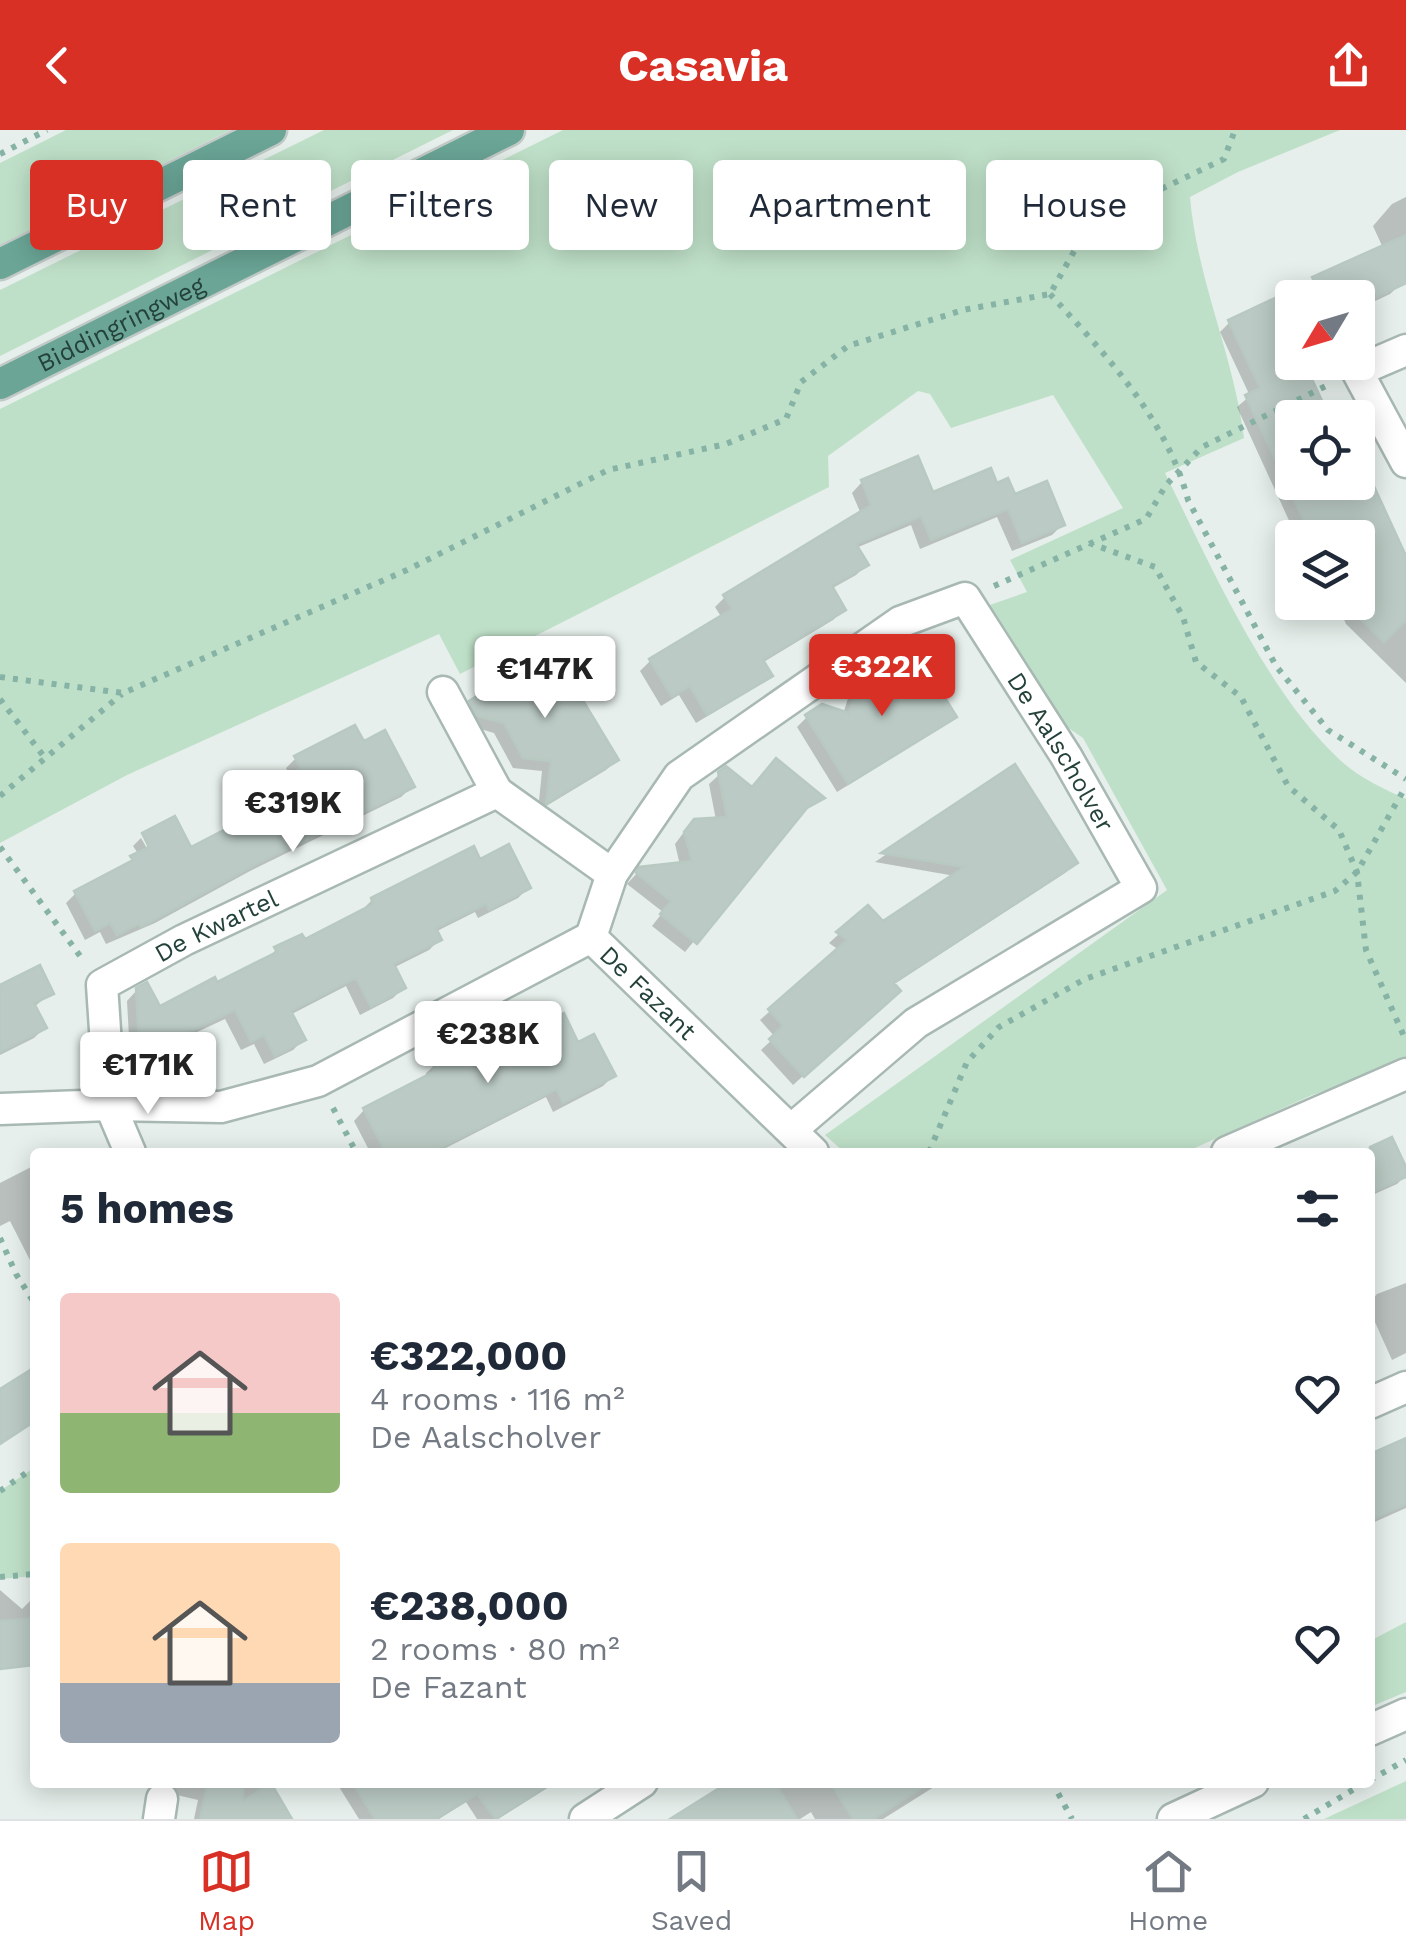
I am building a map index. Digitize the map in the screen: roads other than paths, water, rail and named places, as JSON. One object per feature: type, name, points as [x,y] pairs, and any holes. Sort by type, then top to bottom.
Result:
[{"type":"main road","points":[[0,264],[271,130]]},
{"type":"main road","name":"Biddingringweg","points":[[0,384],[509,130]]},
{"type":"street","points":[[1406,350],[1358,371],[1406,462]]},
{"type":"street","name":"De Aalscholver","points":[[612,874],[678,776],[900,622],[965,598],[1066,756],[1140,888],[916,1023],[791,1130]]},
{"type":"street","points":[[444,692],[496,792],[612,874],[591,937]]},
{"type":"street","name":"De Kwartel","points":[[110,1105],[102,985],[184,940],[496,792]]},
{"type":"street","name":"De Fazant","points":[[0,1109],[221,1106],[318,1080],[591,937],[809,1148]]},
{"type":"street","points":[[1236,1148],[1406,1074]]},
{"type":"street","points":[[110,1105],[128,1148]]},
{"type":"street","points":[[1375,1401],[1406,1387]]},
{"type":"street","points":[[1375,1728],[1406,1714]]},
{"type":"street","points":[[585,1819],[633,1788]]},
{"type":"street","points":[[1172,1819],[1240,1788]]}]
